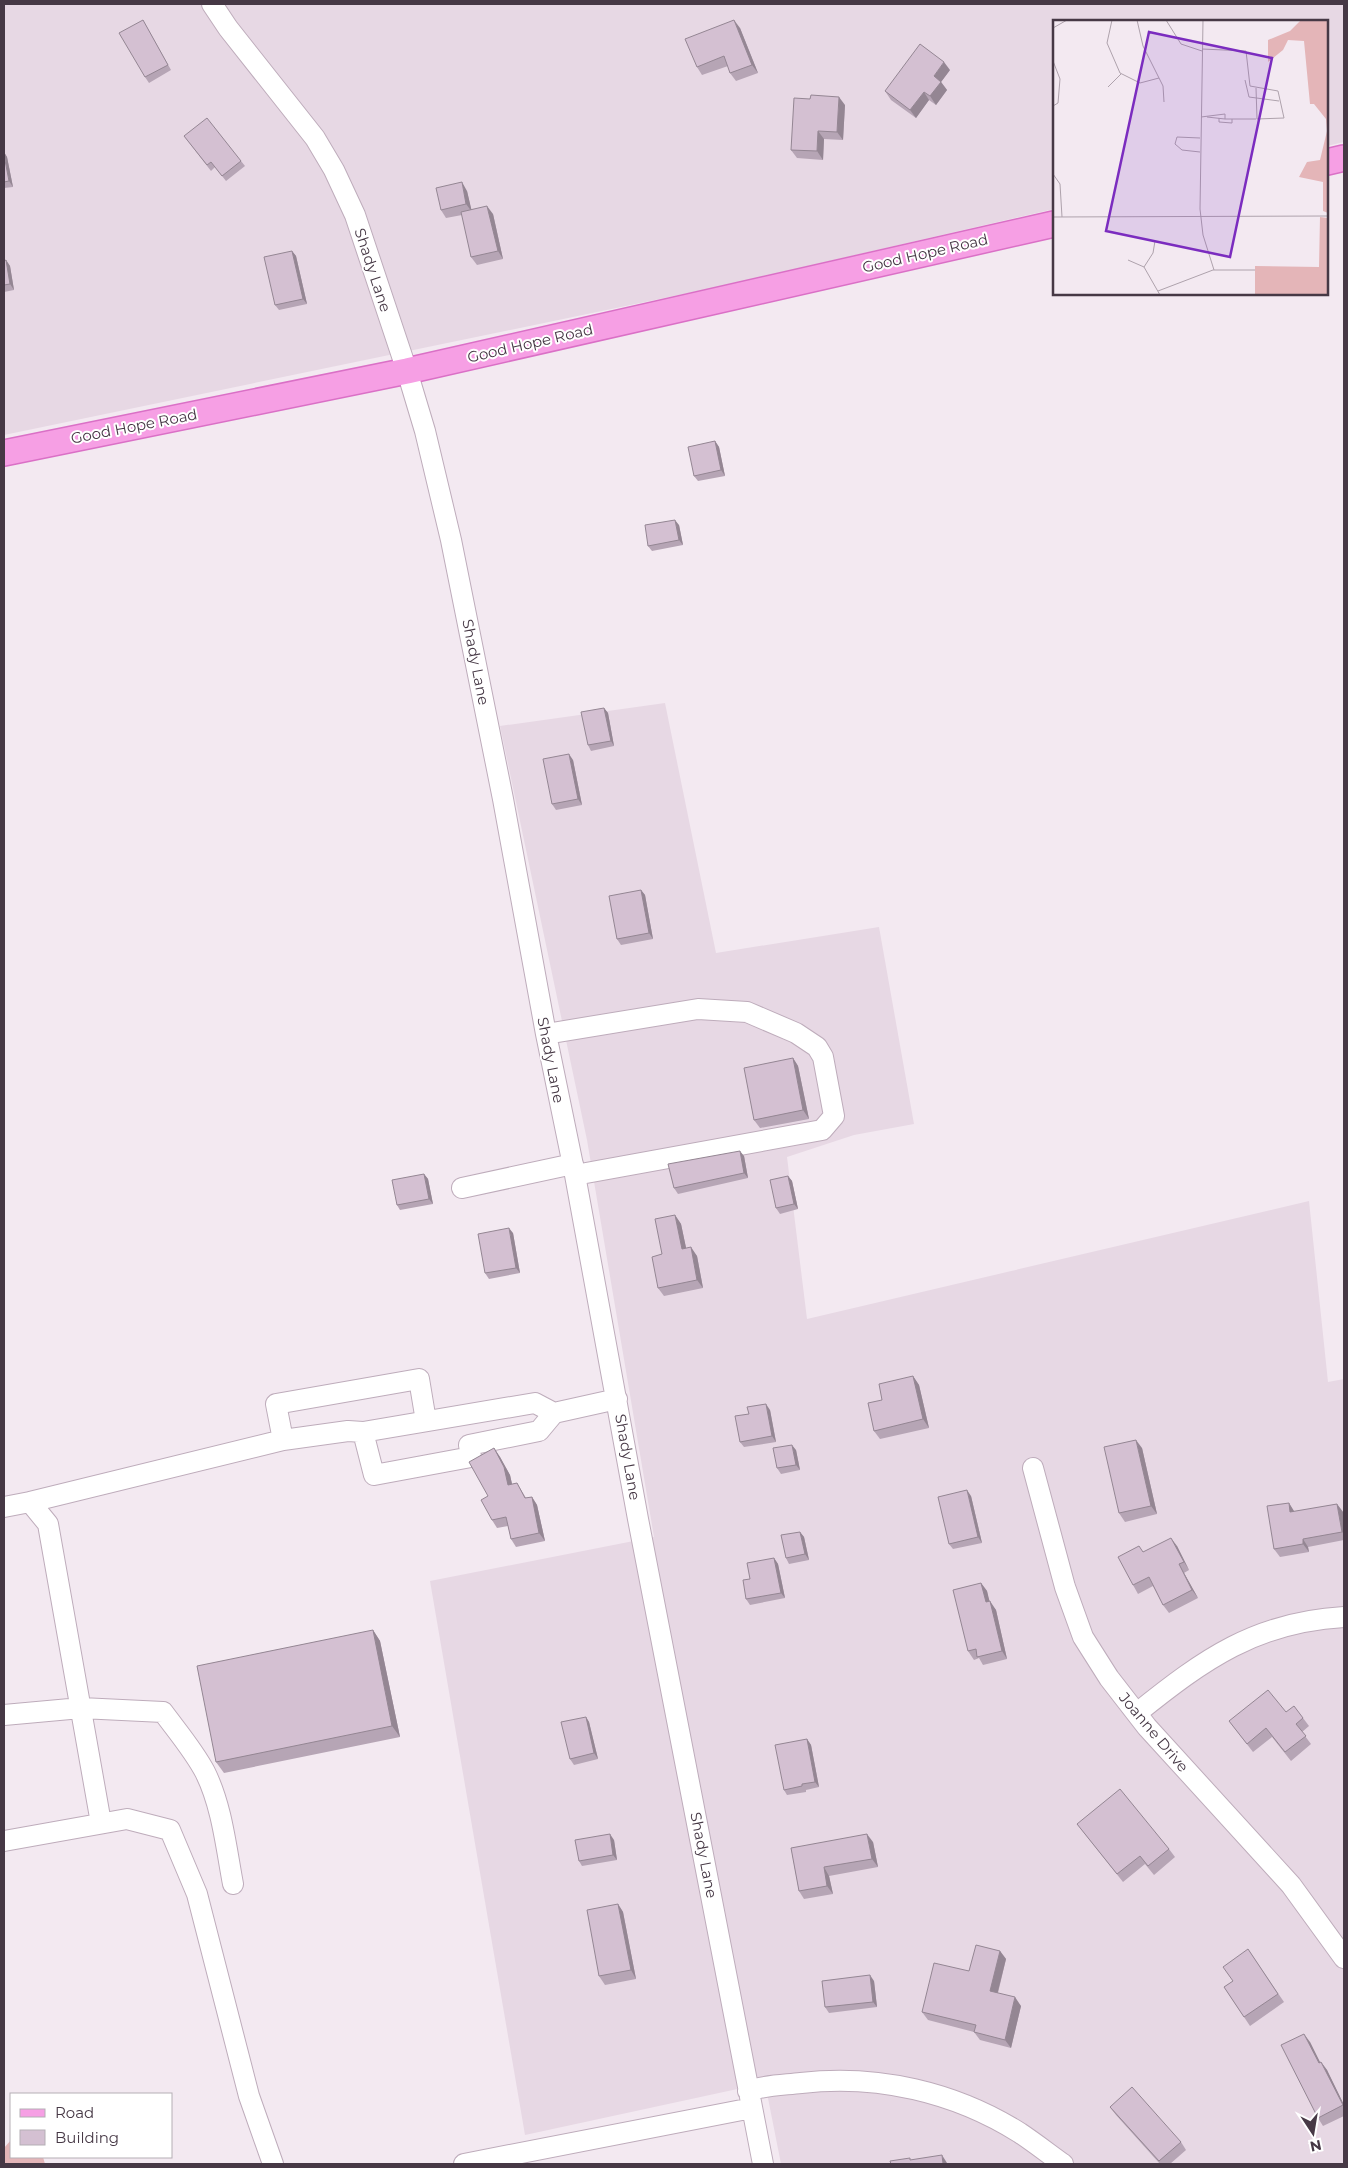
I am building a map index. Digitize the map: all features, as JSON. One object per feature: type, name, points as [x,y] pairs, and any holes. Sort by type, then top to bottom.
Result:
[{"type":"main road","points":[[1328,162],[1344,158]]},
{"type":"main road","name":"Good Hope Road","points":[[4,453],[407,371],[1053,224]]},
{"type":"street","name":"Shady Lane","points":[[212,4],[234,36],[315,138],[334,170],[355,215],[425,431],[452,540],[503,799],[546,1034],[574,1170],[763,2164]]},
{"type":"street","points":[[462,1188],[822,1130],[834,1116],[823,1057],[817,1047],[796,1033],[747,1012],[698,1009],[546,1034]]},
{"type":"street","points":[[283,1440],[276,1404],[419,1379],[426,1422]]},
{"type":"street","points":[[363,1432],[374,1475],[471,1457],[469,1445],[539,1431],[554,1413],[617,1399]]},
{"type":"street","points":[[4,1507],[283,1440],[348,1431],[363,1432],[536,1403],[554,1413]]},
{"type":"street","name":"Joanne Drive","points":[[1033,1468],[1065,1587],[1083,1637],[1108,1678],[1147,1727],[1291,1886],[1344,1958]]},
{"type":"street","points":[[30,1502],[48,1524],[101,1823]]},
{"type":"street","points":[[1137,1713],[1200,1665],[1252,1636],[1291,1624],[1344,1617]]},
{"type":"street","points":[[4,1715],[81,1708],[163,1712],[197,1760],[211,1787],[220,1816],[233,1884]]},
{"type":"street","points":[[4,1841],[127,1819],[170,1830],[197,1894],[250,2096],[273,2164]]},
{"type":"street","points":[[464,2164],[833,2081],[888,2084],[937,2095],[978,2110],[1020,2133],[1063,2164]]},
{"type":"shaded area","points":[[4,4],[1344,4],[1344,142],[1328,146],[1328,20],[1053,20],[1053,209],[722,286],[4,435]]},
{"type":"shaded area","points":[[665,703],[716,953],[879,927],[914,1124],[854,1135],[787,1157],[807,1319],[1309,1201],[1328,1382],[1344,1379],[1344,2164],[781,2164],[765,2083],[525,2135],[430,1581],[654,1537],[587,1140],[500,726]]},
{"type":"shaded area","points":[[10,2141],[10,2158],[43,2158],[45,2164],[4,2164],[4,2148]]},
{"type":"building","points":[[143,20],[168,65],[145,77],[119,33]]},
{"type":"building","points":[[734,20],[752,65],[730,73],[724,56],[697,67],[685,39]]},
{"type":"building","points":[[920,44],[944,62],[934,76],[941,82],[930,96],[924,92],[910,110],[885,91]]},
{"type":"building","points":[[811,95],[839,97],[837,132],[818,131],[817,151],[791,150],[794,98],[810,99]]},
{"type":"building","points":[[207,118],[241,161],[222,176],[211,162],[207,165],[184,136]]},
{"type":"building","points":[[4,155],[9,181],[4,182]]},
{"type":"building","points":[[462,182],[466,204],[441,210],[436,188]]},
{"type":"building","points":[[487,206],[498,251],[471,257],[461,212]]},
{"type":"building","points":[[292,251],[303,299],[275,305],[264,257]]},
{"type":"building","points":[[6,260],[10,284],[4,285],[4,261]]},
{"type":"building","points":[[715,441],[721,470],[694,476],[688,447]]},
{"type":"building","points":[[675,520],[679,540],[648,546],[645,525]]},
{"type":"building","points":[[604,708],[611,741],[588,745],[581,712]]},
{"type":"building","points":[[569,754],[578,799],[552,804],[543,759]]},
{"type":"building","points":[[641,890],[649,933],[617,939],[609,896]]},
{"type":"building","points":[[793,1058],[803,1110],[754,1120],[744,1068]]},
{"type":"building","points":[[740,1151],[744,1173],[674,1188],[668,1164]]},
{"type":"building","points":[[424,1174],[429,1199],[397,1205],[392,1180]]},
{"type":"building","points":[[788,1176],[794,1204],[776,1208],[770,1180]]},
{"type":"building","points":[[675,1215],[682,1249],[691,1247],[697,1280],[658,1288],[652,1257],[662,1254],[655,1219]]},
{"type":"building","points":[[509,1228],[516,1268],[485,1273],[478,1234]]},
{"type":"building","points":[[913,1376],[923,1419],[874,1431],[868,1403],[882,1400],[879,1384]]},
{"type":"building","points":[[766,1404],[772,1436],[740,1442],[735,1416],[749,1414],[747,1407]]},
{"type":"building","points":[[1136,1440],[1151,1506],[1119,1513],[1104,1447]]},
{"type":"building","points":[[792,1445],[796,1465],[777,1468],[773,1448]]},
{"type":"building","points":[[494,1448],[504,1467],[508,1485],[517,1483],[525,1498],[532,1497],[539,1533],[511,1539],[506,1517],[492,1520],[481,1500],[488,1496],[469,1462]]},
{"type":"building","points":[[967,1490],[978,1537],[949,1544],[938,1497]]},
{"type":"building","points":[[1289,1503],[1290,1512],[1337,1504],[1342,1532],[1303,1539],[1303,1544],[1274,1549],[1267,1506]]},
{"type":"building","points":[[800,1532],[805,1554],[786,1558],[781,1535]]},
{"type":"building","points":[[1171,1538],[1184,1562],[1179,1564],[1192,1590],[1163,1605],[1149,1577],[1133,1585],[1118,1557],[1139,1546],[1143,1552]]},
{"type":"building","points":[[774,1558],[781,1593],[746,1599],[743,1580],[750,1579],[747,1563]]},
{"type":"building","points":[[981,1583],[986,1602],[990,1601],[1002,1651],[977,1657],[976,1649],[968,1651],[953,1590]]},
{"type":"building","points":[[373,1630],[392,1726],[216,1762],[197,1666]]},
{"type":"building","points":[[1268,1690],[1286,1712],[1294,1706],[1303,1718],[1296,1724],[1306,1736],[1285,1752],[1266,1728],[1247,1744],[1229,1721]]},
{"type":"building","points":[[586,1717],[594,1753],[570,1759],[561,1722]]},
{"type":"building","points":[[807,1739],[815,1782],[784,1790],[775,1745]]},
{"type":"building","points":[[1120,1789],[1169,1849],[1148,1866],[1140,1856],[1117,1874],[1077,1824]]},
{"type":"building","points":[[610,1834],[613,1855],[579,1861],[575,1840]]},
{"type":"building","points":[[867,1834],[872,1859],[824,1867],[827,1886],[799,1891],[791,1848]]},
{"type":"building","points":[[618,1904],[631,1970],[599,1976],[587,1910]]},
{"type":"building","points":[[976,1945],[1000,1951],[990,1991],[1015,1997],[1005,2040],[974,2032],[976,2025],[922,2012],[934,1963],[969,1971]]},
{"type":"building","points":[[1248,1949],[1278,1994],[1244,2017],[1224,1987],[1233,1981],[1223,1967]]},
{"type":"building","points":[[870,1975],[873,2002],[825,2007],[822,1981]]},
{"type":"building","points":[[1304,2034],[1343,2105],[1318,2118],[1281,2045]]},
{"type":"building","points":[[1132,2087],[1181,2142],[1159,2161],[1110,2107]]},
{"type":"building","points":[[942,2155],[943,2164],[891,2164],[890,2161],[910,2158],[910,2160]]}]
